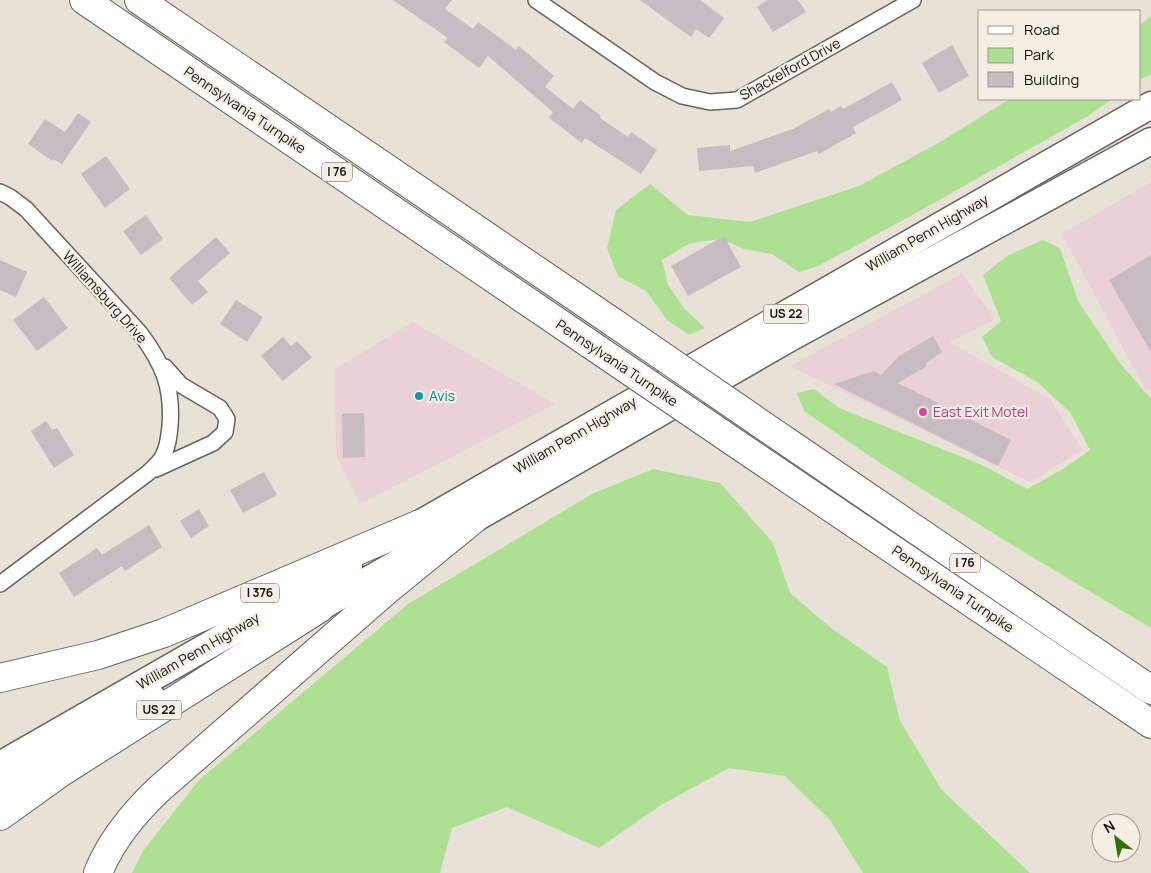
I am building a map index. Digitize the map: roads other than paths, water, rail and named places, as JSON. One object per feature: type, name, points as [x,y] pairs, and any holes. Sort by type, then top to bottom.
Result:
[{"type":"highway","name":"Pennsylvania Turnpike","points":[[84,0],[1151,724]]},
{"type":"highway","name":"Pennsylvania Turnpike","points":[[139,0],[1151,690]]},
{"type":"highway","name":"William Penn Highway","points":[[0,765],[1151,105]]},
{"type":"highway","name":"William Penn Highway","points":[[0,786],[320,608],[782,343],[1151,141]]},
{"type":"highway","points":[[98,873],[117,836],[152,797],[386,592],[473,520]]},
{"type":"highway","name":"I 376","points":[[0,678],[132,645],[196,621],[420,524]]},
{"type":"highway","name":"US 22","points":[[0,816],[60,773],[320,608]]},
{"type":"highway","points":[[1104,692],[1151,742]]},
{"type":"street","name":"Shackelford Drive","points":[[536,0],[655,82],[682,96],[710,102],[737,100],[913,0]]},
{"type":"street","name":"Williamsburg Drive","points":[[0,192],[26,209],[140,333],[157,356],[170,394],[168,443],[163,458],[148,473],[0,584]]},
{"type":"street","points":[[148,473],[213,443],[226,432],[227,419],[220,408],[181,385],[157,356]]},
{"type":"place","name":"Avis","points":[[419,396]]},
{"type":"place","name":"East Exit Motel","points":[[923,412]]}]
